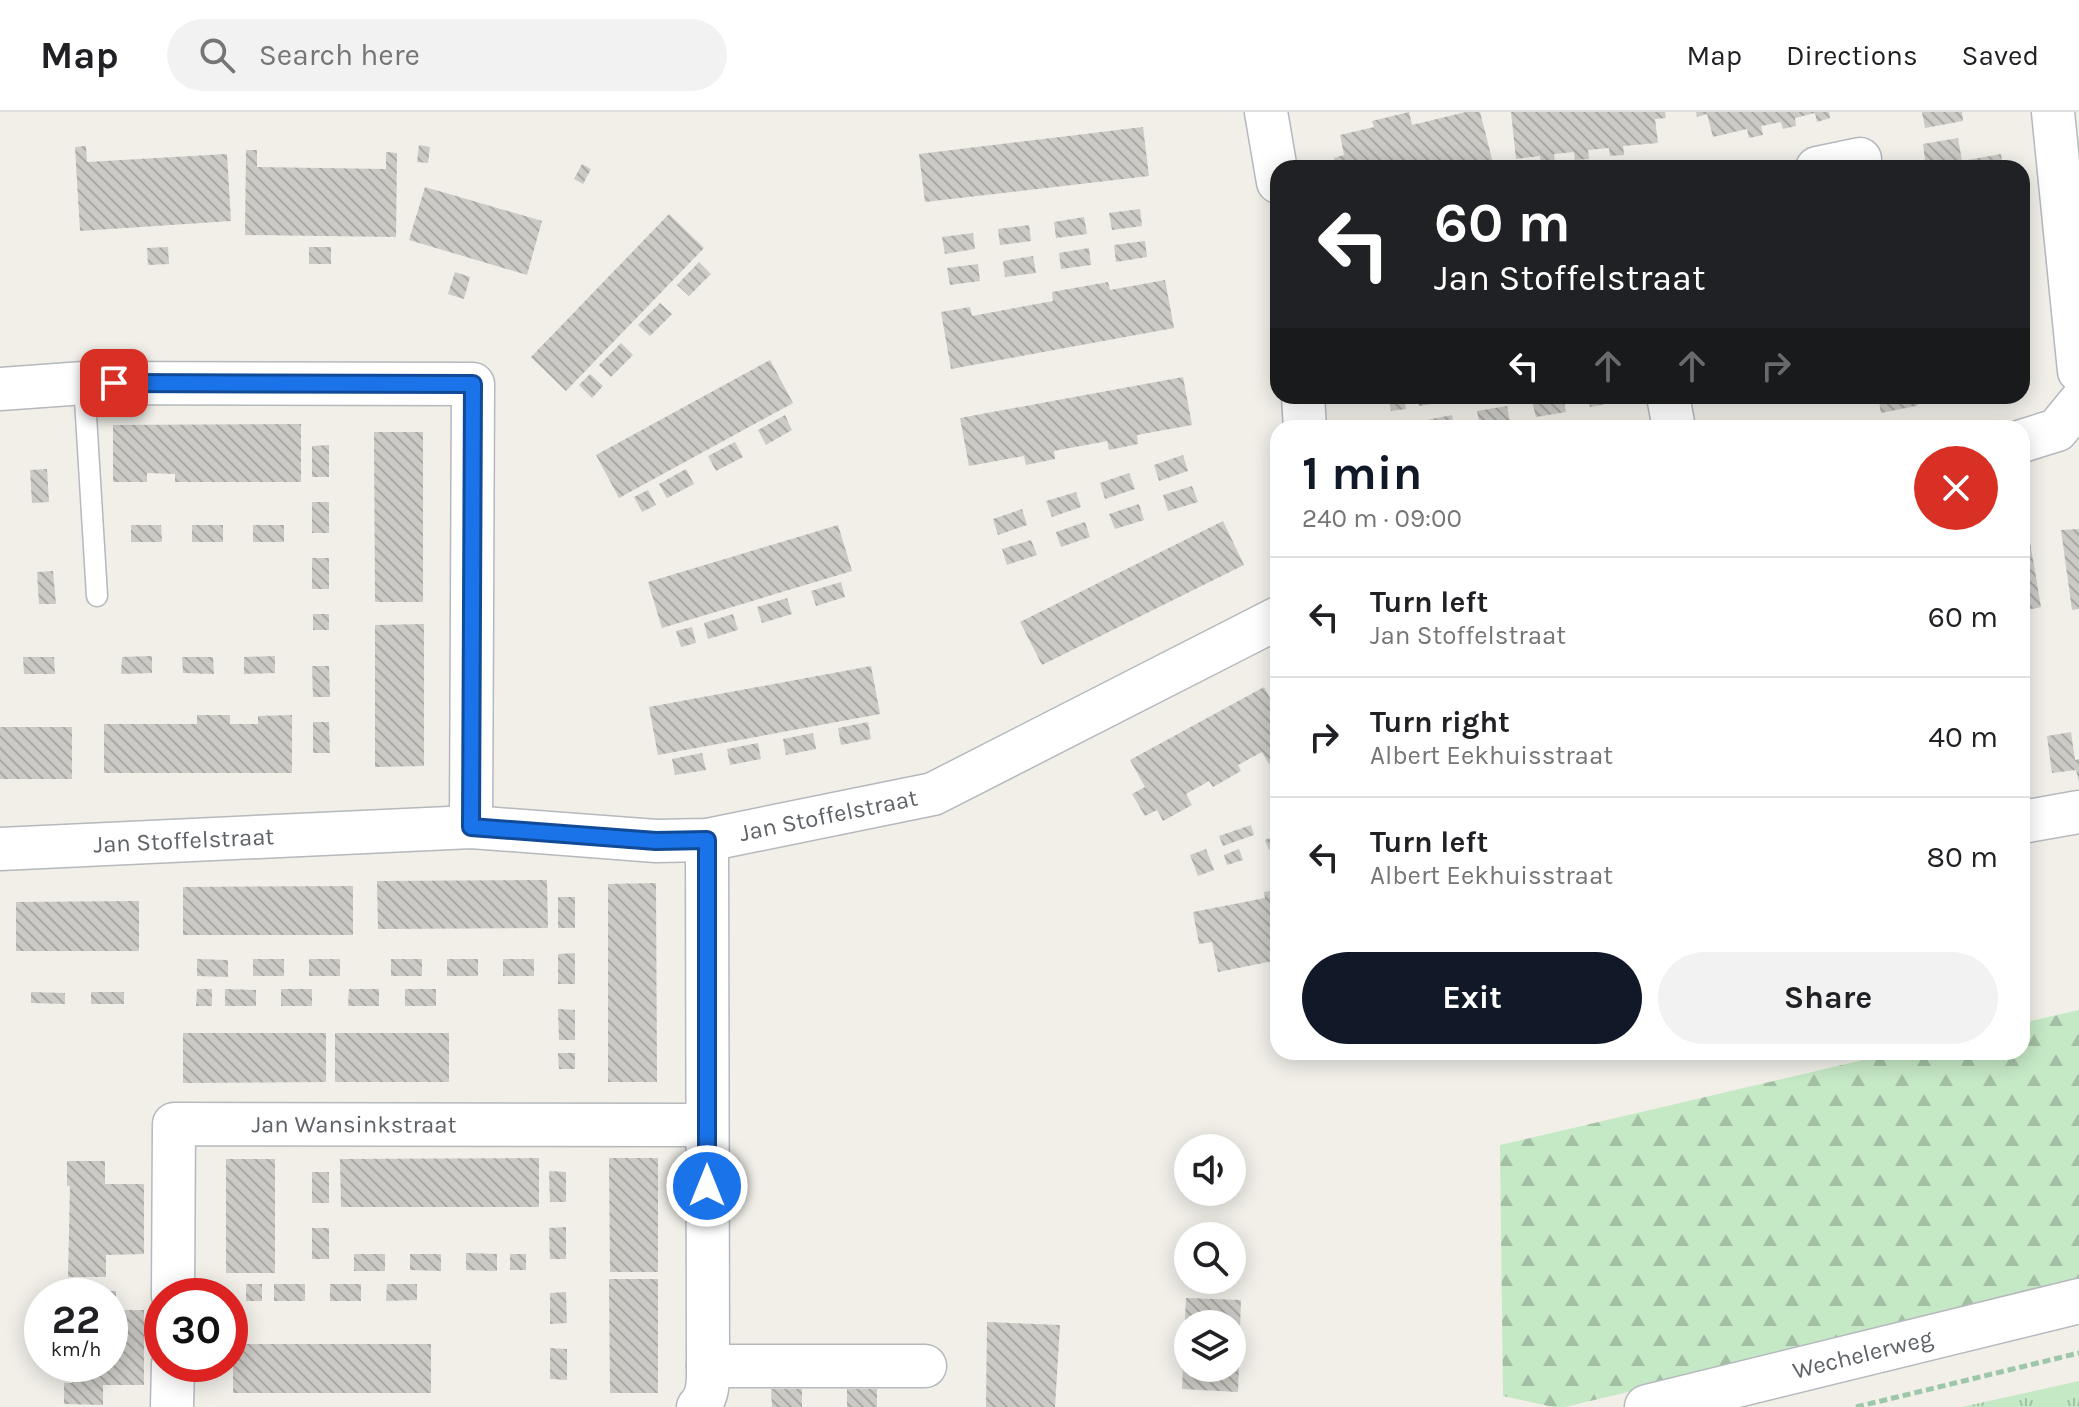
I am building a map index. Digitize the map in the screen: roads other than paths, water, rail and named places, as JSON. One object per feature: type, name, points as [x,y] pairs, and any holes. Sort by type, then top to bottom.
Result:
[{"type":"street","points":[[1266,112],[1274,160]]},
{"type":"street","points":[[2053,112],[2079,371]]},
{"type":"street","points":[[1855,160],[1860,159]]},
{"type":"street","points":[[0,389],[84,383],[473,384],[471,827]]},
{"type":"street","points":[[2030,438],[2057,430],[2079,403]]},
{"type":"street","name":"Jan Stoffelstraat","points":[[0,849],[471,827],[656,841],[707,840],[933,794],[1270,622]]},
{"type":"street","points":[[2030,821],[2079,812]]},
{"type":"street","points":[[698,1407],[703,1402],[707,1387],[708,1366],[707,840]]},
{"type":"street","name":"Jan Wansinkstraat","points":[[173,1278],[174,1124],[707,1125]]},
{"type":"street","name":"Wechelerweg","points":[[1647,1407],[2079,1301]]},
{"type":"street","points":[[708,1366],[925,1366]]},
{"type":"street","points":[[172,1407],[173,1382]]},
{"type":"lane","points":[[84,383],[97,596]]}]
